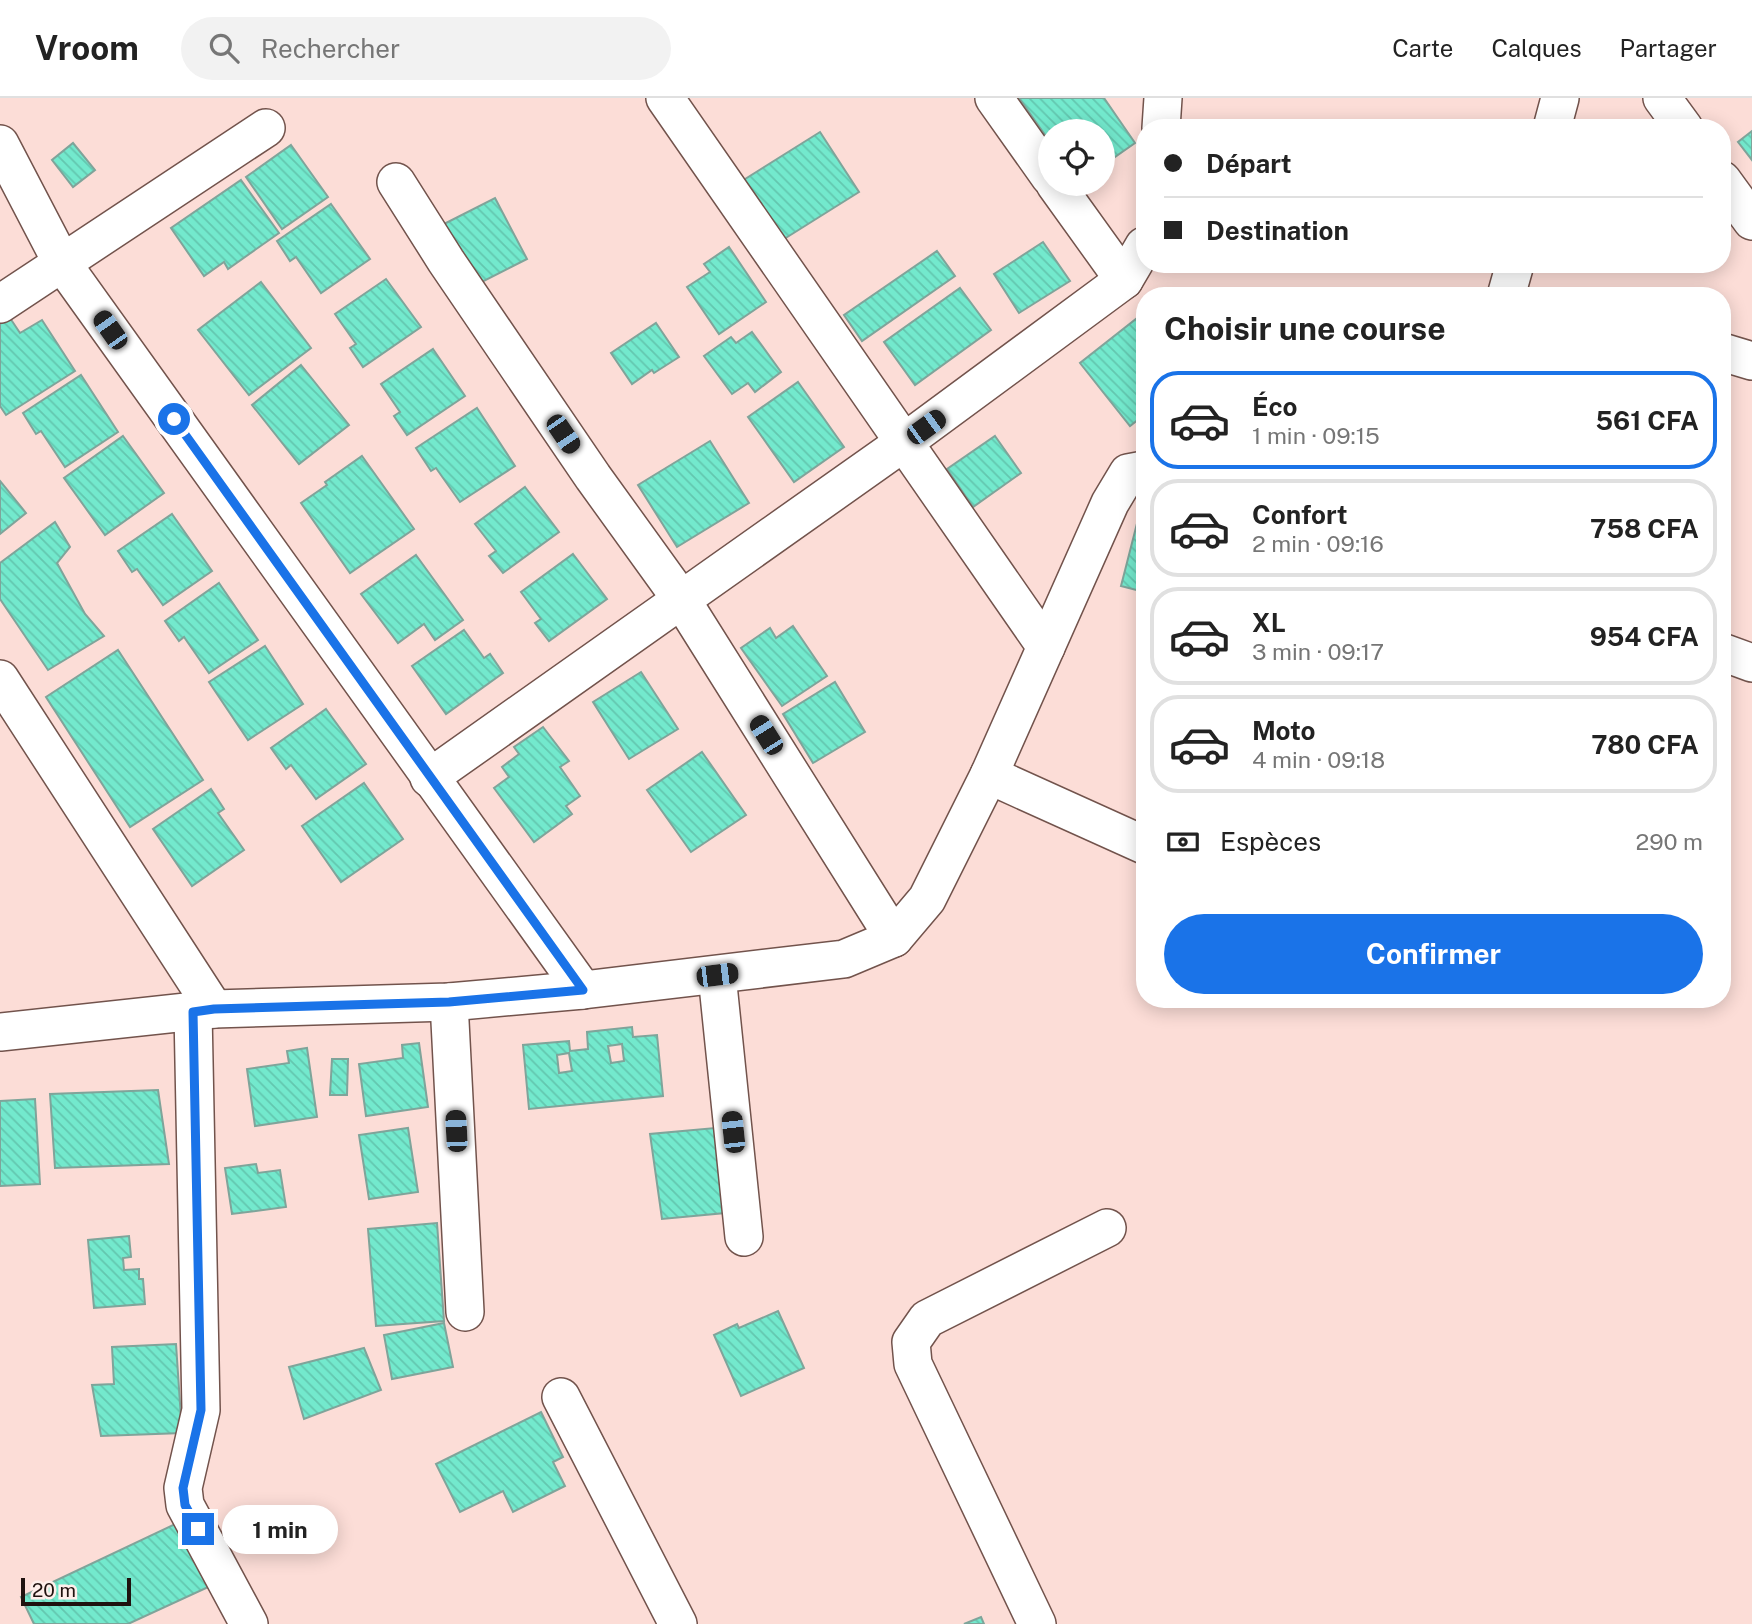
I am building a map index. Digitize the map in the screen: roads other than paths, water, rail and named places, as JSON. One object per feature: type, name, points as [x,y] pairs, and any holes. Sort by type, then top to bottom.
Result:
[{"type":"street","points":[[665,98],[1046,647]]},
{"type":"street","points":[[994,98],[1038,160]]},
{"type":"street","points":[[1162,119],[1163,98]]},
{"type":"street","points":[[1554,119],[1560,98]]},
{"type":"street","points":[[1662,98],[1677,119]]},
{"type":"street","points":[[0,304],[266,128]]},
{"type":"street","points":[[0,144],[62,262],[583,990]]},
{"type":"street","points":[[396,182],[446,261],[593,477],[681,599],[894,938]]},
{"type":"street","points":[[1731,192],[1752,221]]},
{"type":"street","points":[[1064,196],[1124,280]]},
{"type":"street","points":[[429,778],[904,443],[1124,280],[1136,260]]},
{"type":"street","points":[[1731,355],[1752,361]]},
{"type":"street","points":[[0,1032],[203,1010],[449,1002],[583,990],[844,960],[894,938],[927,899],[989,775],[1110,503],[1128,473],[1136,472]]},
{"type":"street","points":[[1731,655],[1752,663]]},
{"type":"street","points":[[0,679],[203,1010],[201,1410],[183,1488],[185,1505],[249,1624]]},
{"type":"street","points":[[989,775],[1136,841]]},
{"type":"street","points":[[717,975],[744,1237]]},
{"type":"street","points":[[449,1002],[465,1312]]},
{"type":"street","points":[[1037,1624],[913,1364],[911,1342],[928,1319],[1107,1228]]},
{"type":"street","points":[[561,1397],[678,1624]]}]
